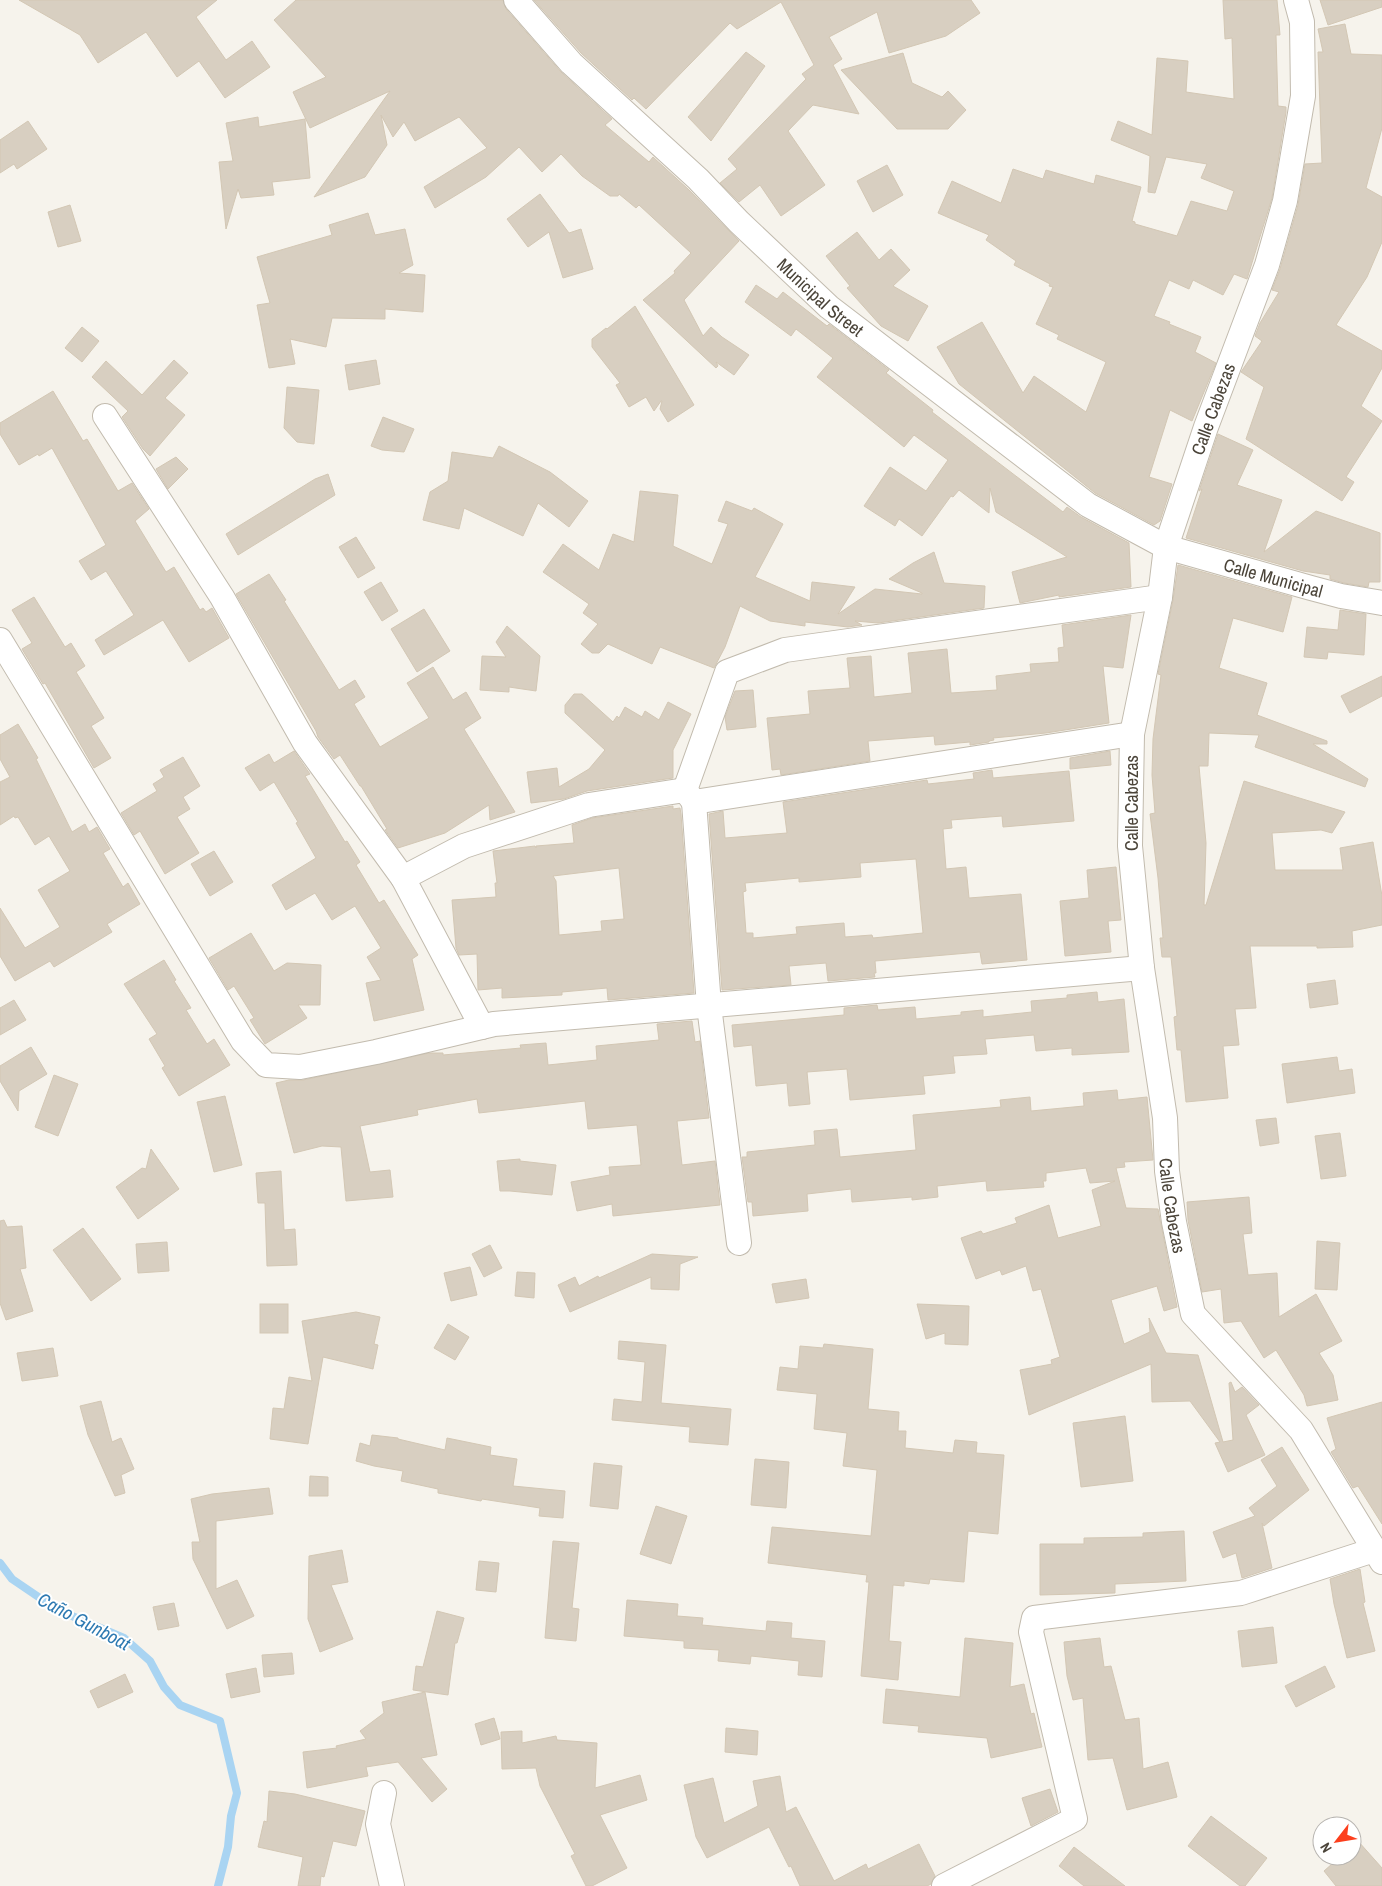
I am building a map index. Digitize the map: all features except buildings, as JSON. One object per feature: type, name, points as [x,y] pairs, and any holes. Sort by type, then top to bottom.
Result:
[{"type":"street","name":"Municipal Street","points":[[516,0],[571,63],[698,179],[739,222],[829,307],[1088,505],[1166,546]]},
{"type":"street","name":"Calle Cabezas","points":[[1296,0],[1302,22],[1303,96],[1285,201],[1267,265],[1206,427],[1166,546],[1160,597],[1132,734],[1130,846],[1142,968],[1165,1118],[1167,1171],[1174,1222],[1193,1314],[1300,1430],[1378,1556]]},
{"type":"street","points":[[105,416],[222,597],[305,743],[403,878],[482,1027]]},
{"type":"street","name":"Calle Municipal","points":[[1166,546],[1310,588],[1382,604]]},
{"type":"street","points":[[739,1244],[709,1006],[690,796],[727,672],[785,650],[1160,597]]},
{"type":"street","points":[[0,640],[243,1041],[266,1065],[300,1067],[376,1052],[494,1024],[1142,968]]},
{"type":"street","points":[[403,878],[464,846],[589,804],[690,796],[1132,734]]},
{"type":"street","points":[[944,1886],[1075,1819],[1031,1632],[1034,1618],[1241,1594],[1378,1556]]},
{"type":"street","points":[[384,1793],[378,1824],[392,1886]]},
{"type":"waterway","name":"Caño Gunboat","points":[[0,1563],[12,1579],[40,1598],[65,1613],[124,1638],[150,1661],[164,1687],[180,1705],[220,1721],[237,1793],[231,1816],[228,1847],[218,1886]]}]
